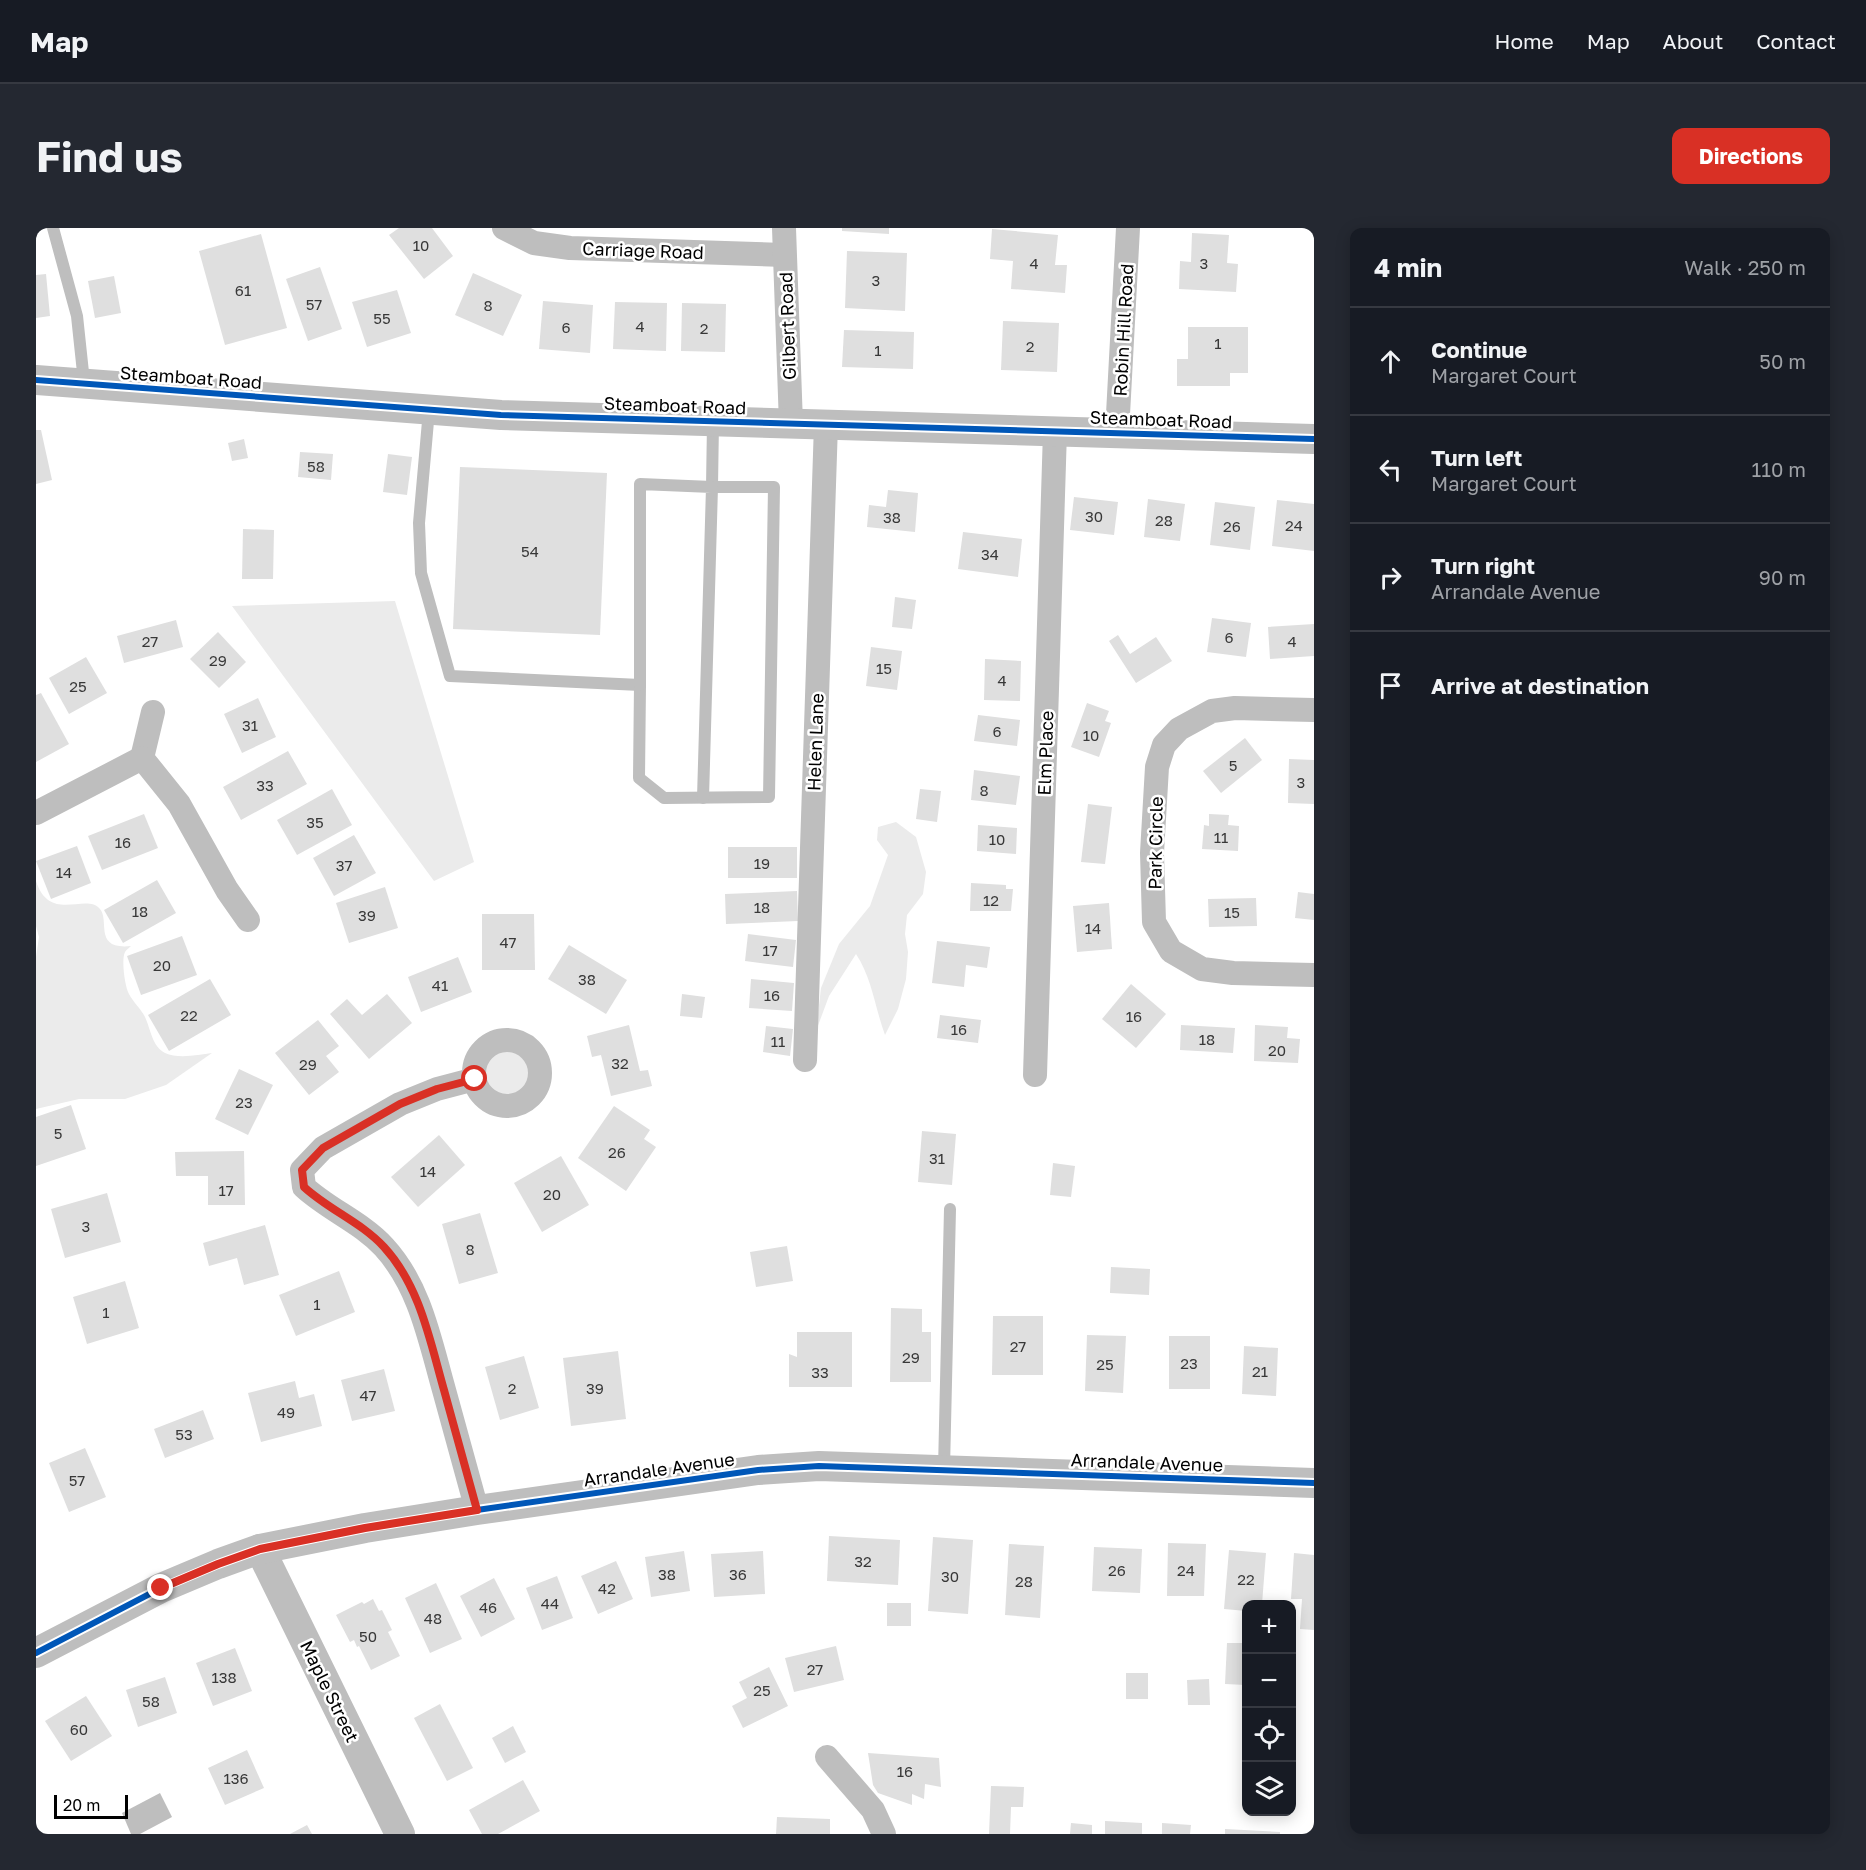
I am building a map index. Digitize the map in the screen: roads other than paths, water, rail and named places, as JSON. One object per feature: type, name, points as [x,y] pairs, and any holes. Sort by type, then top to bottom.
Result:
[{"type":"street","name":"Carriage Road","points":[[504,228],[534,243],[570,248],[784,255]]},
{"type":"street","name":"Gilbert Road","points":[[784,228],[791,424]]},
{"type":"street","name":"Robin Hill Road","points":[[1117,433],[1128,228]]},
{"type":"street","name":"Steamboat Road","points":[[36,380],[501,415],[1314,439]]},
{"type":"street","name":"Helen Lane","points":[[805,1059],[826,424]]},
{"type":"street","name":"Elm Place","points":[[1035,1075],[1055,431]]},
{"type":"street","name":"Park Circle","points":[[1314,710],[1235,708],[1212,711],[1179,729],[1164,745],[1157,767],[1152,852],[1154,922],[1171,951],[1202,969],[1233,973],[1314,975]]},
{"type":"street","points":[[36,813],[142,758],[153,712]]},
{"type":"street","points":[[142,758],[179,804],[227,890],[248,920]]},
{"type":"street","points":[[475,1079],[437,1089],[400,1104],[323,1148],[302,1170],[304,1187],[320,1202],[367,1230],[386,1250],[410,1285],[425,1323],[477,1510]]},
{"type":"street","name":"Arrandale Avenue","points":[[37,1650],[161,1588],[260,1549],[365,1528],[477,1510],[758,1470],[819,1466],[1314,1483]]},
{"type":"street","name":"Maple Street","points":[[260,1549],[400,1834]]},
{"type":"street","points":[[827,1757],[873,1810],[884,1834]]},
{"type":"lane","points":[[53,228],[77,316],[84,384]]},
{"type":"lane","points":[[429,409],[419,523],[422,573],[450,676],[640,685]]},
{"type":"lane","points":[[703,798],[713,422]]},
{"type":"lane","points":[[640,484],[774,487],[769,797],[664,798],[639,778],[640,685],[640,484]]},
{"type":"lane","points":[[944,1471],[950,1209]]}]
